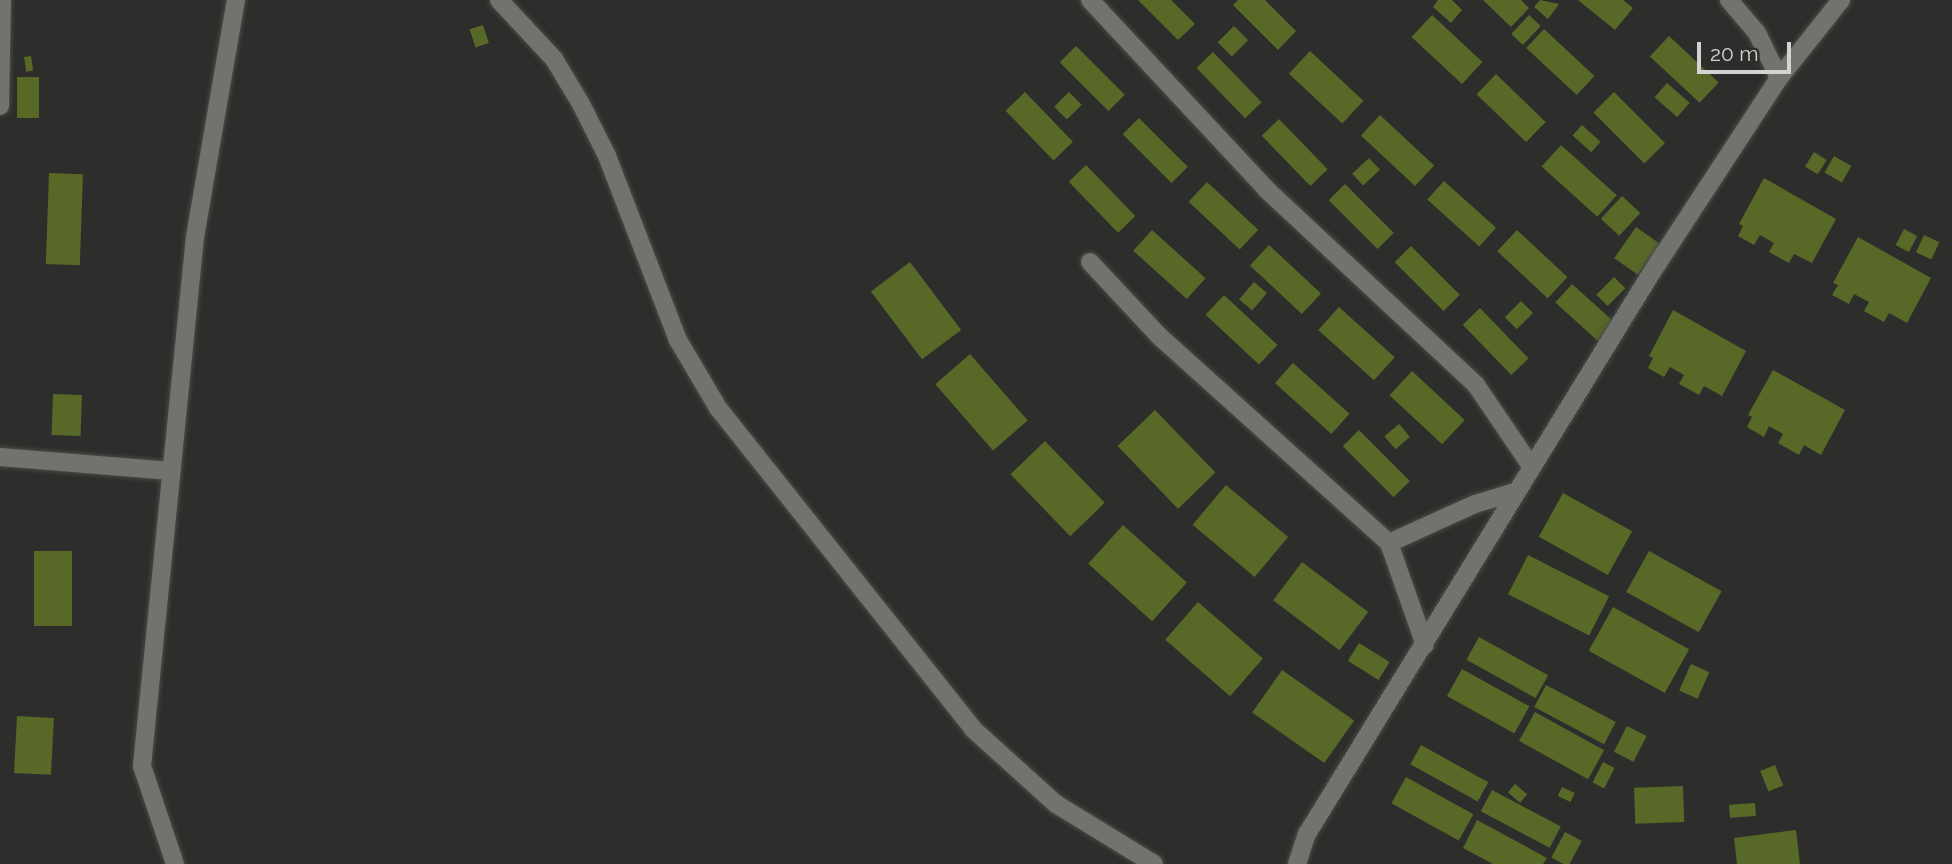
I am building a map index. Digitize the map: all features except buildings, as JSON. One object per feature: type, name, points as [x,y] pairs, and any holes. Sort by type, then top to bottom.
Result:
[{"type":"street","points":[[0,106],[2,0]]},
{"type":"street","points":[[175,864],[142,766],[195,237],[236,0]]},
{"type":"street","points":[[499,0],[554,60],[581,104],[607,156],[678,340],[718,408],[973,729],[1056,804],[1154,864]]},
{"type":"street","points":[[1090,0],[1267,190],[1476,385],[1531,466]]},
{"type":"street","points":[[1729,0],[1758,33],[1779,78]]},
{"type":"street","points":[[1297,864],[1307,834],[1425,645],[1531,466],[1779,78],[1841,0]]},
{"type":"street","points":[[1090,262],[1158,335],[1389,542],[1425,645]]},
{"type":"street","points":[[0,457],[171,471]]},
{"type":"street","points":[[1389,542],[1475,504],[1515,492]]}]
